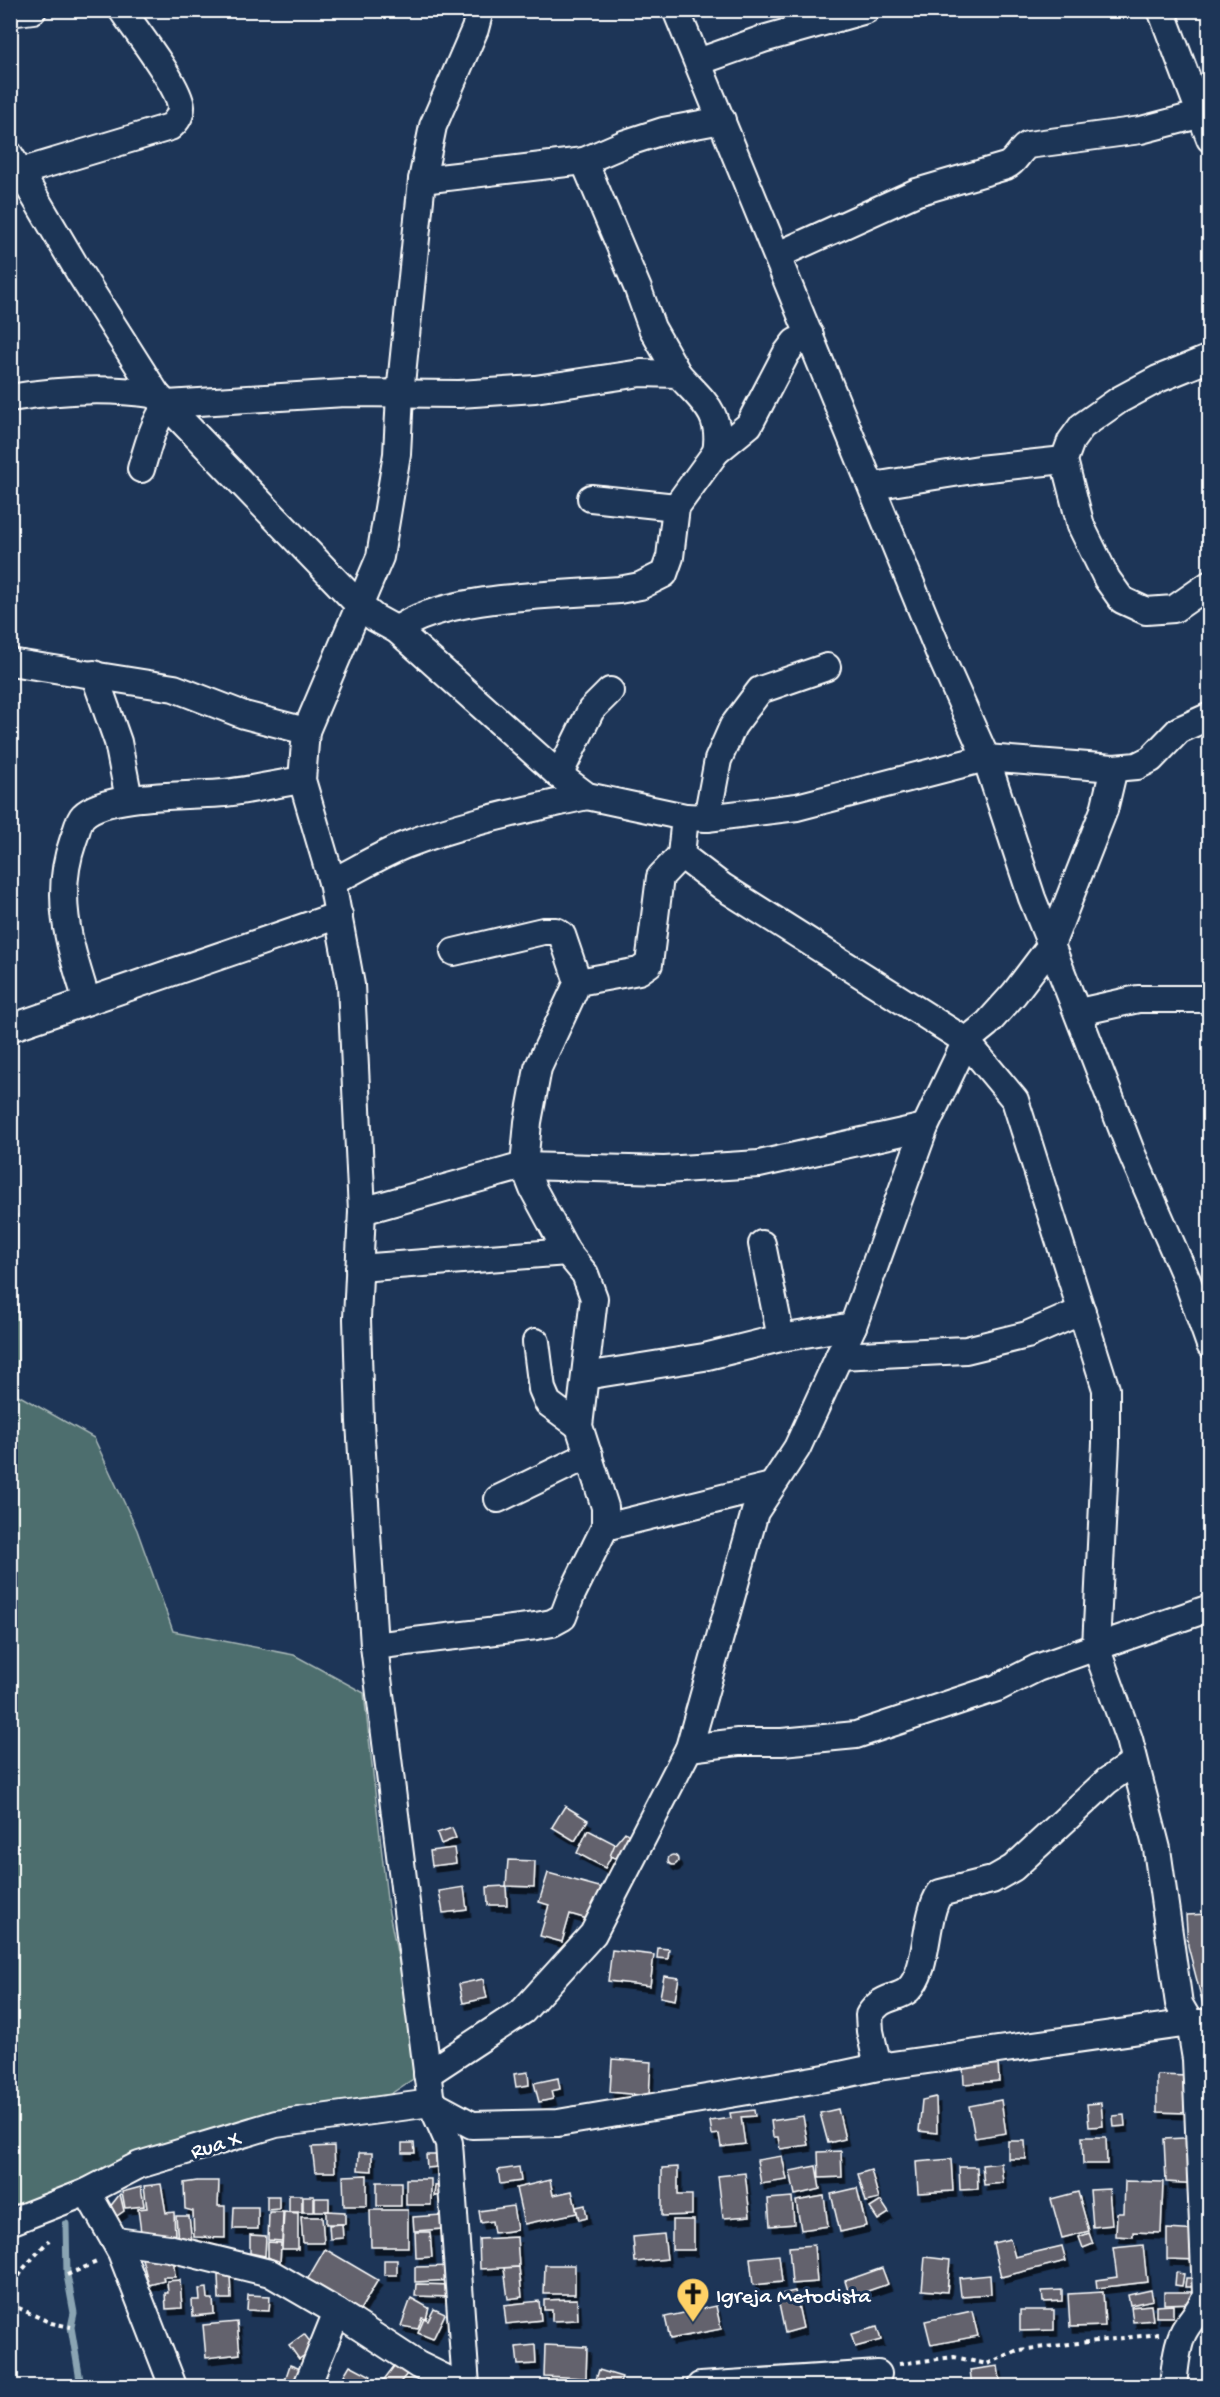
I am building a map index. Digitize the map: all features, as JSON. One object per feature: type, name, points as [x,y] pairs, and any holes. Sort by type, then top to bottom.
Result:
[{"type":"street","points":[[10,13],[33,10]]},
{"type":"street","points":[[122,10],[167,75],[181,106],[178,120],[170,127],[14,161],[79,272],[162,400],[360,606],[375,618],[397,630],[559,775],[587,796]]},
{"type":"street","points":[[466,2386],[449,2143],[431,2103],[374,1646],[360,1422],[357,1318],[362,1211],[351,986],[332,882],[302,780],[306,731],[380,557],[397,454],[400,394],[422,180],[433,126],[475,29],[480,10]]},
{"type":"street","points":[[676,10],[873,486],[941,657],[986,758],[1032,898],[1132,1154],[1187,1280],[1209,1345]]},
{"type":"street","points":[[698,62],[764,39],[866,10]]},
{"type":"street","points":[[1161,10],[1204,113],[1209,139]]},
{"type":"street","points":[[778,255],[917,192],[1006,166],[1016,159],[1021,149],[1028,145],[1141,130],[1204,113]]},
{"type":"street","points":[[422,180],[584,161],[645,137],[722,120]]},
{"type":"street","points":[[584,161],[652,328],[678,374],[712,413],[719,435],[716,452]]},
{"type":"street","points":[[397,630],[424,614],[485,601],[640,586],[664,574],[670,557],[676,507],[716,452],[749,425],[786,354],[795,342],[810,335]]},
{"type":"street","points":[[1209,358],[1119,400],[1082,426],[1071,441],[1064,460],[1081,526],[1107,579],[1122,600],[1146,611],[1174,609],[1209,584]]},
{"type":"street","points":[[10,398],[45,392],[131,391],[162,400],[345,393],[459,394],[535,389],[641,373],[678,374]]},
{"type":"street","points":[[141,469],[162,400]]},
{"type":"street","points":[[873,486],[980,469],[1064,460]]},
{"type":"street","points":[[591,498],[676,507]]},
{"type":"street","points":[[10,662],[174,688],[244,715],[306,731]]},
{"type":"street","points":[[578,982],[639,971],[649,964],[660,877],[681,855],[733,726],[760,690],[827,667]]},
{"type":"street","points":[[94,674],[118,742],[129,799]]},
{"type":"street","points":[[559,775],[591,710],[610,691]]},
{"type":"street","points":[[332,882],[402,846],[433,835],[507,814],[587,796],[696,817],[797,807],[986,758],[1114,768],[1137,766],[1151,759],[1179,730],[1209,716]]},
{"type":"street","points":[[427,2074],[523,2011],[593,1935],[689,1748],[755,1512],[797,1448],[853,1326],[925,1127],[966,1041],[987,1024],[1014,994],[1051,945],[1104,810],[1114,768]]},
{"type":"street","points":[[87,1001],[70,947],[63,897],[64,876],[82,817],[97,807],[129,799],[226,793],[302,780]]},
{"type":"street","points":[[681,855],[723,886],[966,1041],[1016,1100],[1106,1389],[1106,1443],[1096,1647],[1129,1740],[1157,1850],[1179,2004],[1200,2023]]},
{"type":"street","points":[[10,1028],[339,915]]},
{"type":"street","points":[[374,1646],[552,1623],[563,1617],[605,1527],[605,1507],[579,1426],[594,1298],[585,1274],[567,1252],[533,1189],[524,1166],[528,1122],[538,1068],[578,982],[562,935],[556,931],[543,931],[454,952]]},
{"type":"street","points":[[1078,1012],[1138,999],[1209,999]]},
{"type":"street","points":[[362,1211],[524,1166],[664,1170],[759,1164],[925,1127]]},
{"type":"street","points":[[762,1244],[781,1338]]},
{"type":"street","points":[[359,1268],[567,1252]]},
{"type":"street","points":[[839,1356],[966,1350],[1027,1335],[1082,1311]]},
{"type":"street","points":[[585,1376],[704,1357],[781,1338],[853,1326]]},
{"type":"street","points":[[536,1342],[542,1389],[548,1402],[579,1426]]},
{"type":"street","points":[[498,1499],[589,1455]]},
{"type":"street","points":[[605,1527],[771,1486]]},
{"type":"street","points":[[689,1748],[738,1742],[782,1742],[856,1734],[998,1688],[1037,1668],[1209,1608]]},
{"type":"street","points":[[878,2067],[870,2031],[869,2014],[879,2003],[907,1990],[915,1979],[934,1902],[940,1893],[992,1880],[1013,1868],[1107,1781],[1134,1762]]},
{"type":"street","points":[[431,2103],[472,2125],[558,2123],[878,2067],[1200,2023]]},
{"type":"street","points":[[1173,2386],[1175,2364],[1184,2332],[1208,2295],[1196,2059],[1200,2023]]},
{"type":"street","name":"Rua X","points":[[10,2223],[87,2192],[139,2165],[276,2124],[431,2103]]},
{"type":"street","points":[[87,2192],[119,2247],[173,2386]]},
{"type":"street","points":[[119,2247],[169,2248],[270,2273],[337,2312],[418,2365],[462,2386]]},
{"type":"street","points":[[307,2386],[337,2312]]},
{"type":"street","points":[[700,2386],[878,2374],[874,2386]]},
{"type":"path","points":[[10,2292],[23,2269],[49,2240]]},
{"type":"path","points":[[67,2275],[119,2247]]},
{"type":"path","points":[[10,2304],[51,2323],[71,2327]]},
{"type":"path","points":[[893,2365],[954,2357],[987,2364],[1018,2350],[1184,2332]]},
{"type":"green space","points":[[10,1205],[17,1215],[18,1395],[94,1438],[137,1530],[173,1631],[294,1655],[364,1693],[388,1908],[418,2055],[413,2079],[386,2097],[83,2185],[10,2212]]},
{"type":"building","points":[[565,1806],[588,1820],[575,1841],[552,1827]]},
{"type":"building","points":[[452,1828],[456,1838],[441,1844],[437,1833]]},
{"type":"building","points":[[588,1830],[617,1845],[605,1868],[577,1853]]},
{"type":"building","points":[[625,1832],[639,1843],[623,1861],[610,1856],[615,1844]]},
{"type":"building","points":[[454,1848],[456,1863],[432,1866],[430,1851]]},
{"type":"building","points":[[673,1855],[677,1856],[677,1864],[673,1865],[669,1864],[668,1860],[669,1856]]},
{"type":"building","points":[[508,1860],[535,1861],[534,1887],[506,1886]]},
{"type":"building","points":[[548,1873],[603,1888],[594,1921],[570,1914],[562,1942],[540,1936],[549,1905],[539,1902]]},
{"type":"building","points":[[506,1886],[507,1905],[488,1905],[487,1887]]},
{"type":"building","points":[[464,1887],[467,1910],[443,1913],[439,1891]]},
{"type":"building","points":[[1210,1914],[1210,2004],[1203,2004],[1188,1946],[1186,1915]]},
{"type":"building","points":[[658,1948],[669,1949],[668,1959],[657,1958]]},
{"type":"building","points":[[612,1950],[654,1955],[650,1986],[608,1981]]},
{"type":"building","points":[[664,1976],[679,1978],[675,2000],[660,1997]]},
{"type":"building","points":[[483,1979],[487,1998],[463,2003],[459,1984]]},
{"type":"building","points":[[612,2059],[651,2062],[649,2096],[610,2092]]},
{"type":"building","points":[[998,2063],[999,2081],[964,2084],[963,2066]]},
{"type":"building","points":[[528,2072],[529,2085],[516,2087],[514,2074]]},
{"type":"building","points":[[1157,2075],[1188,2076],[1186,2113],[1157,2112]]},
{"type":"building","points":[[558,2078],[560,2089],[551,2091],[553,2099],[539,2102],[534,2083]]},
{"type":"building","points":[[936,2097],[937,2133],[919,2131],[922,2100]]},
{"type":"building","points":[[1001,2100],[1006,2133],[975,2138],[969,2106]]},
{"type":"building","points":[[1101,2103],[1103,2126],[1089,2127],[1087,2104]]},
{"type":"building","points":[[838,2109],[845,2139],[828,2143],[820,2113]]},
{"type":"building","points":[[754,2110],[755,2116],[741,2117],[745,2144],[721,2147],[719,2134],[712,2135],[710,2121],[731,2118],[730,2113]]},
{"type":"building","points":[[1124,2115],[1125,2126],[1114,2127],[1113,2116]]},
{"type":"building","points":[[803,2116],[808,2145],[780,2149],[778,2137],[773,2137],[771,2121]]},
{"type":"building","points":[[1082,2137],[1106,2137],[1107,2164],[1083,2164]]},
{"type":"building","points":[[1195,2138],[1200,2184],[1166,2182],[1164,2139]]},
{"type":"building","points":[[1008,2141],[1025,2141],[1026,2159],[1008,2159]]},
{"type":"building","points":[[402,2143],[414,2143],[415,2153],[402,2153]]},
{"type":"building","points":[[334,2146],[335,2172],[315,2172],[312,2147]]},
{"type":"building","points":[[841,2151],[842,2177],[819,2178],[818,2152]]},
{"type":"building","points":[[359,2153],[372,2153],[372,2171],[358,2170]]},
{"type":"building","points":[[426,2155],[437,2155],[437,2167],[427,2168]]},
{"type":"building","points":[[782,2156],[787,2180],[761,2184],[757,2160]]},
{"type":"building","points":[[951,2159],[953,2191],[918,2193],[916,2162]]},
{"type":"building","points":[[1001,2163],[1003,2183],[984,2185],[982,2165]]},
{"type":"building","points":[[816,2166],[820,2189],[795,2195],[790,2171]]},
{"type":"building","points":[[519,2167],[521,2181],[500,2184],[498,2170]]},
{"type":"building","points":[[678,2167],[678,2195],[692,2195],[692,2215],[662,2216],[662,2168]]},
{"type":"building","points":[[959,2167],[977,2167],[978,2189],[960,2190]]},
{"type":"building","points":[[871,2170],[879,2199],[866,2202],[858,2174]]},
{"type":"building","points":[[745,2173],[750,2216],[723,2218],[718,2176]]},
{"type":"building","points":[[367,2175],[367,2206],[344,2206],[343,2176]]},
{"type":"building","points":[[406,2179],[431,2179],[431,2205],[406,2205]]},
{"type":"building","points":[[550,2180],[553,2195],[572,2191],[577,2213],[524,2224],[516,2188]]},
{"type":"building","points":[[219,2181],[218,2206],[225,2206],[225,2238],[194,2237],[193,2211],[185,2209],[184,2183]]},
{"type":"building","points":[[1125,2181],[1163,2182],[1161,2233],[1133,2232],[1133,2237],[1116,2236],[1117,2213],[1124,2213]]},
{"type":"building","points":[[377,2182],[401,2182],[401,2206],[377,2206]]},
{"type":"building","points":[[161,2184],[166,2213],[174,2212],[175,2237],[142,2240],[138,2209],[147,2208],[144,2186]]},
{"type":"building","points":[[448,2185],[449,2195],[434,2196],[435,2186]]},
{"type":"building","points":[[141,2187],[144,2206],[125,2208],[122,2192]]},
{"type":"building","points":[[857,2188],[866,2226],[840,2232],[831,2194]]},
{"type":"building","points":[[1109,2189],[1112,2225],[1093,2227],[1090,2190]]},
{"type":"building","points":[[1078,2192],[1089,2231],[1062,2238],[1051,2199]]},
{"type":"building","points":[[120,2194],[124,2211],[111,2220],[109,2208]]},
{"type":"building","points":[[289,2195],[302,2195],[302,2212],[289,2212]]},
{"type":"building","points":[[267,2196],[279,2196],[279,2209],[267,2210]]},
{"type":"building","points":[[303,2196],[314,2196],[314,2212],[303,2212]]},
{"type":"building","points":[[824,2196],[828,2226],[801,2230],[796,2201]]},
{"type":"building","points":[[792,2197],[794,2224],[770,2226],[768,2199]]},
{"type":"building","points":[[315,2198],[329,2198],[329,2211],[315,2211]]},
{"type":"building","points":[[881,2201],[889,2213],[878,2220],[870,2208]]},
{"type":"building","points":[[585,2205],[587,2218],[579,2220],[576,2207]]},
{"type":"building","points":[[513,2206],[517,2230],[494,2233],[492,2221],[481,2223],[479,2211]]},
{"type":"building","points":[[234,2207],[258,2207],[258,2229],[233,2229]]},
{"type":"building","points":[[370,2210],[408,2210],[408,2247],[371,2247]]},
{"type":"building","points":[[326,2211],[345,2212],[345,2224],[326,2224]]},
{"type":"building","points":[[269,2212],[283,2212],[282,2241],[268,2240]]},
{"type":"building","points":[[284,2212],[298,2213],[298,2249],[282,2249]]},
{"type":"building","points":[[441,2215],[442,2229],[414,2231],[413,2217]]},
{"type":"building","points":[[176,2216],[189,2216],[192,2242],[178,2241]]},
{"type":"building","points":[[301,2217],[322,2217],[324,2243],[303,2243]]},
{"type":"building","points":[[672,2220],[694,2220],[694,2250],[672,2250]]},
{"type":"building","points":[[342,2224],[343,2238],[330,2239],[329,2225]]},
{"type":"building","points":[[1167,2229],[1199,2231],[1200,2260],[1167,2259]]},
{"type":"building","points":[[415,2232],[430,2232],[432,2257],[416,2258]]},
{"type":"building","points":[[1089,2233],[1093,2244],[1083,2248],[1079,2237]]},
{"type":"building","points":[[664,2234],[667,2259],[635,2262],[633,2237]]},
{"type":"building","points":[[250,2235],[266,2236],[265,2256],[250,2253]]},
{"type":"building","points":[[517,2237],[519,2267],[480,2269],[479,2239]]},
{"type":"building","points":[[1010,2239],[1015,2257],[1062,2246],[1066,2261],[1001,2277],[993,2243]]},
{"type":"building","points":[[268,2242],[281,2243],[280,2263],[268,2257]]},
{"type":"building","points":[[814,2245],[817,2282],[792,2284],[789,2247]]},
{"type":"building","points":[[1143,2245],[1147,2282],[1097,2288],[1096,2280],[1117,2277],[1113,2248]]},
{"type":"building","points":[[325,2249],[378,2280],[360,2310],[307,2280]]},
{"type":"building","points":[[173,2254],[175,2277],[163,2277],[164,2281],[149,2285],[141,2255]]},
{"type":"building","points":[[779,2255],[782,2282],[753,2285],[750,2258]]},
{"type":"building","points":[[925,2257],[950,2260],[947,2292],[922,2290]]},
{"type":"building","points":[[384,2260],[397,2260],[397,2275],[384,2275]]},
{"type":"building","points":[[545,2265],[575,2265],[575,2294],[544,2294]]},
{"type":"building","points":[[453,2266],[453,2280],[415,2282],[415,2267]]},
{"type":"building","points":[[519,2267],[522,2297],[508,2299],[504,2268]]},
{"type":"building","points":[[882,2268],[888,2284],[850,2297],[845,2281]]},
{"type":"building","points":[[1176,2273],[1184,2274],[1182,2286],[1175,2285]]},
{"type":"building","points":[[230,2274],[231,2299],[219,2299],[218,2275]]},
{"type":"building","points":[[990,2275],[991,2294],[961,2296],[959,2278]]},
{"type":"building","points":[[1186,2278],[1198,2278],[1197,2287],[1185,2287]]},
{"type":"building","points":[[180,2280],[182,2308],[166,2309],[167,2281]]},
{"type":"building","points":[[416,2284],[452,2285],[452,2297],[415,2296]]},
{"type":"building","points":[[207,2288],[208,2299],[213,2299],[214,2314],[193,2316],[192,2300],[200,2300],[199,2289]]},
{"type":"building","points":[[1062,2290],[1062,2301],[1043,2302],[1042,2291]]},
{"type":"building","points":[[1151,2290],[1153,2300],[1130,2305],[1128,2295]]},
{"type":"building","points":[[795,2291],[803,2328],[785,2333],[777,2295]]},
{"type":"building","points":[[1103,2292],[1105,2326],[1070,2327],[1068,2294]]},
{"type":"building","points":[[1164,2292],[1194,2292],[1194,2303],[1164,2304]]},
{"type":"building","points":[[248,2295],[270,2296],[269,2311],[247,2310]]},
{"type":"building","points":[[411,2298],[429,2308],[426,2319],[422,2318],[418,2329],[401,2326]]},
{"type":"building","points":[[577,2299],[578,2320],[552,2321],[552,2310],[544,2310],[544,2300]]},
{"type":"building","points":[[539,2301],[541,2320],[506,2324],[504,2305]]},
{"type":"building","points":[[1151,2305],[1153,2320],[1133,2322],[1131,2307]]},
{"type":"building","points":[[1173,2305],[1173,2317],[1156,2317],[1156,2306]]},
{"type":"building","name":"Igreja Metodista","points":[[716,2306],[721,2329],[670,2339],[665,2317]]},
{"type":"building","points":[[434,2309],[445,2314],[433,2339],[418,2333],[424,2319],[428,2321]]},
{"type":"building","points":[[1020,2310],[1054,2310],[1054,2330],[1020,2331]]},
{"type":"building","points":[[972,2311],[978,2336],[931,2345],[925,2321]]},
{"type":"building","points":[[237,2322],[240,2354],[206,2358],[203,2325]]},
{"type":"building","points":[[877,2327],[881,2340],[855,2347],[851,2334]]},
{"type":"building","points":[[304,2334],[315,2348],[299,2359],[289,2345]]},
{"type":"building","points":[[535,2345],[536,2364],[518,2365],[516,2347]]},
{"type":"building","points":[[545,2345],[587,2347],[586,2378],[544,2376]]},
{"type":"building","points":[[290,2365],[303,2370],[299,2384],[285,2380]]},
{"type":"building","points":[[350,2365],[371,2376],[366,2386],[344,2375]]},
{"type":"building","points":[[395,2365],[407,2374],[397,2386],[379,2386]]},
{"type":"building","points":[[998,2366],[1001,2386],[972,2386],[970,2370]]},
{"type":"building","points":[[599,2370],[622,2377],[619,2386],[594,2386]]},
{"type":"building","points":[[239,2379],[265,2384],[264,2386],[237,2386]]},
{"type":"waterway","points":[[66,2224],[67,2275],[74,2313],[71,2327],[81,2386]]},
{"type":"place","name":"Igreja Metodista","points":[[693,2323]]}]
